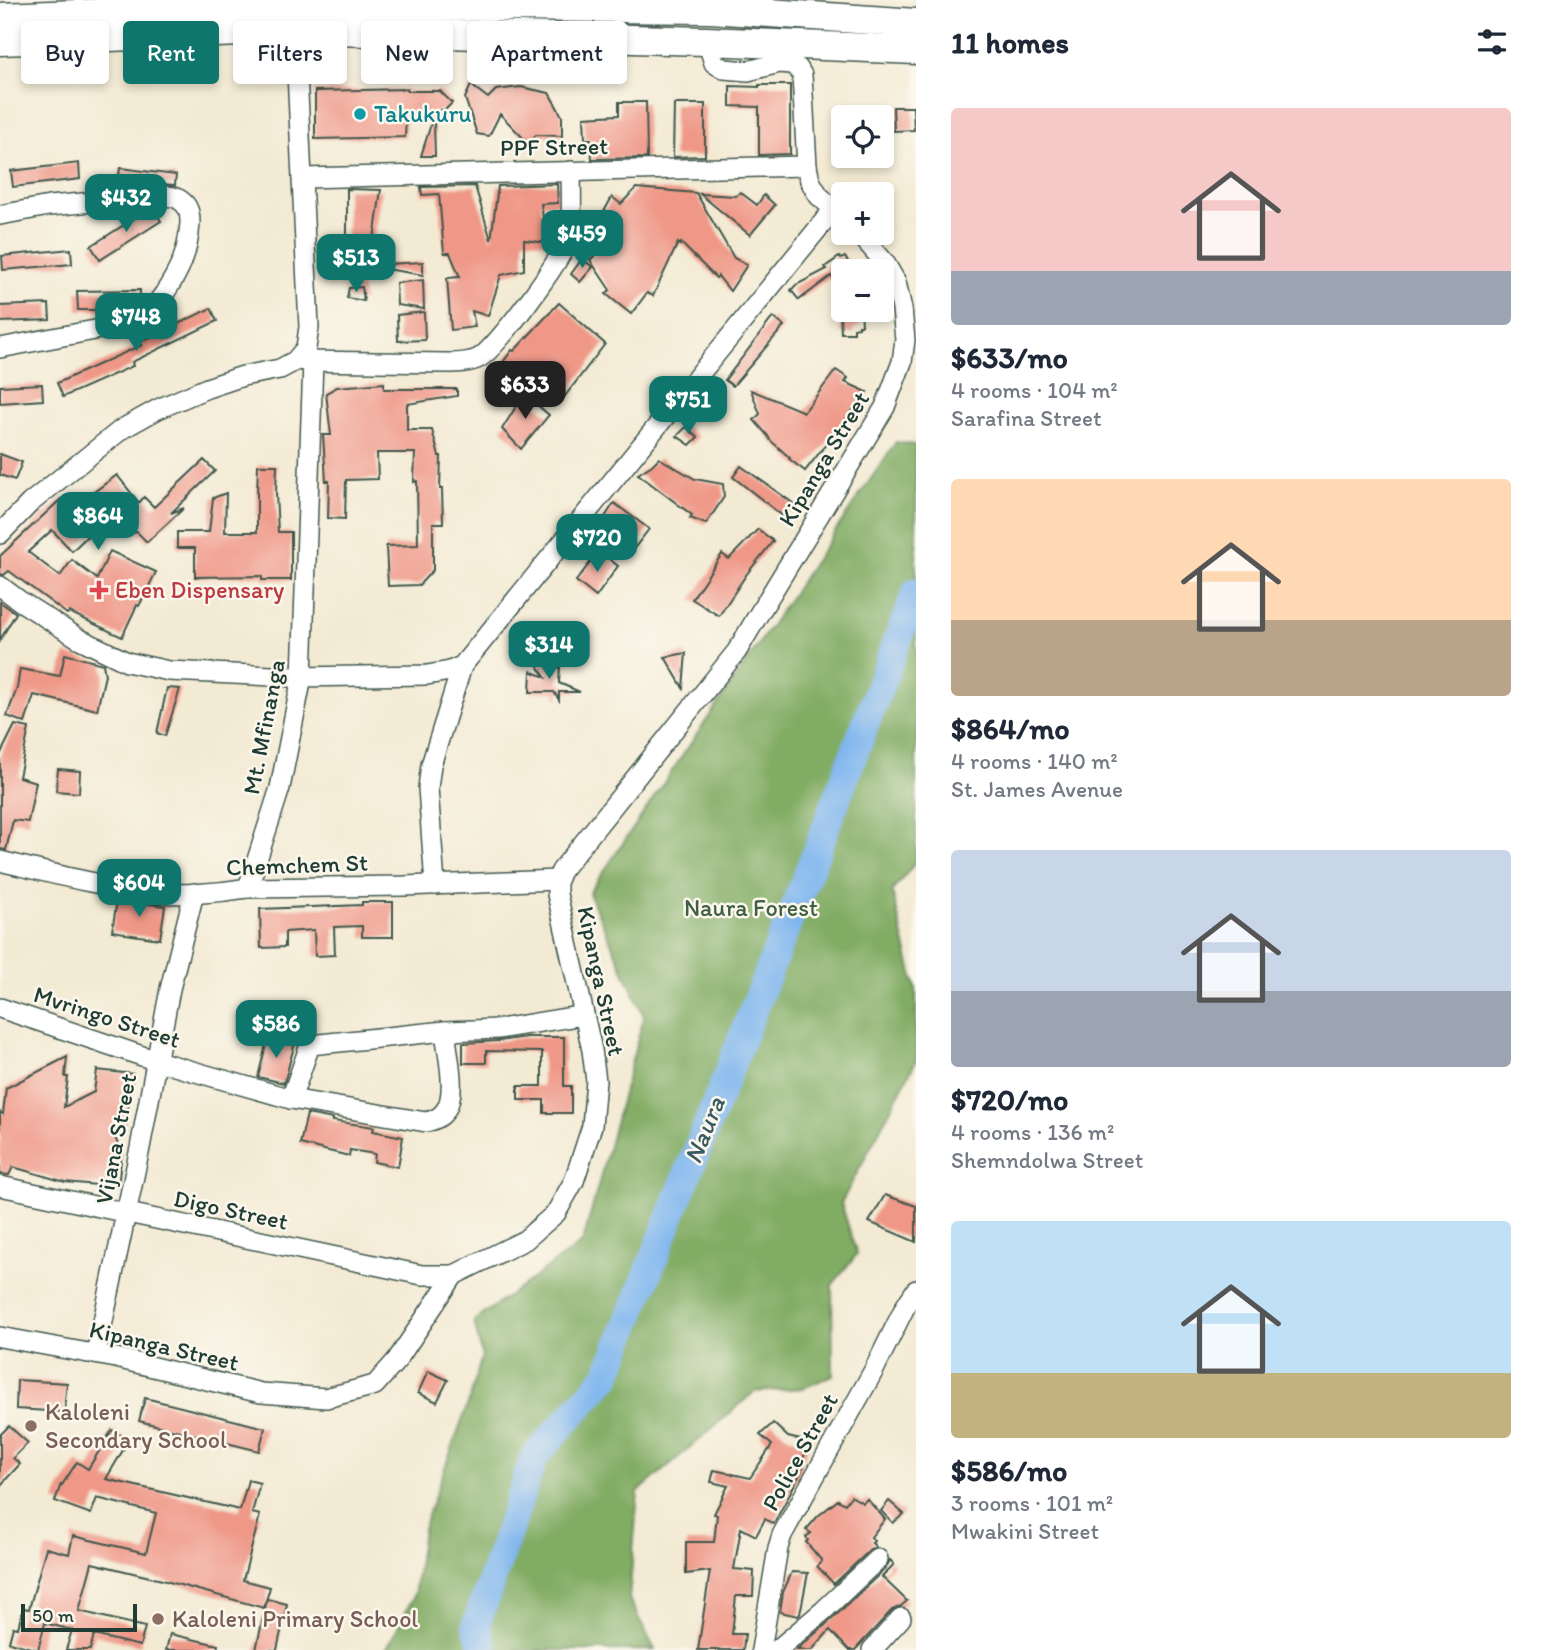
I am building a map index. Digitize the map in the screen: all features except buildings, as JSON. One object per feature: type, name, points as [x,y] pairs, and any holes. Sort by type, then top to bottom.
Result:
[{"type":"highway","points":[[0,17],[300,5],[711,4],[916,23]]},
{"type":"highway","points":[[347,31],[707,41],[916,51]]},
{"type":"highway","points":[[0,41],[233,32]]},
{"type":"street","points":[[707,41],[715,63],[724,69],[748,71],[779,63],[798,68],[802,75],[810,181],[831,206]]},
{"type":"street","points":[[298,84],[309,327],[304,361]]},
{"type":"street","name":"PPF Street","points":[[302,178],[807,166]]},
{"type":"street","points":[[0,534],[30,503],[122,429],[158,409],[207,388],[304,361],[447,363],[479,358],[493,347],[548,275],[569,239],[571,171]]},
{"type":"street","points":[[0,215],[61,205],[173,196],[185,204],[190,219],[189,242],[184,260],[158,302],[146,315],[116,326],[0,348]]},
{"type":"street","points":[[435,885],[428,788],[431,765],[456,669],[831,223]]},
{"type":"street","name":"Kipanga Street","points":[[0,1336],[96,1354],[261,1393],[326,1398],[375,1385],[397,1360],[454,1275],[525,1240],[556,1213],[574,1181],[592,1126],[596,1080],[592,1050],[557,894],[557,880],[561,871],[737,651],[885,407],[902,362],[905,340],[896,282],[885,263],[869,245]]},
{"type":"street","name":"Mt. Mfinanga","points":[[248,888],[280,788],[302,677],[304,361]]},
{"type":"street","points":[[0,586],[78,638],[127,662],[169,671],[302,677],[427,675],[456,669]]},
{"type":"street","name":"Chemchem St","points":[[0,861],[152,893],[557,880]]},
{"type":"street","name":"Vijana Street","points":[[96,1354],[127,1213],[170,989],[194,893]]},
{"type":"street","name":"Mvringo Street","points":[[0,1008],[157,1061],[291,1099],[426,1122],[438,1118],[449,1102],[452,1085],[445,1031]]},
{"type":"street","points":[[291,1099],[310,1045],[445,1031],[499,1029],[584,1015]]},
{"type":"street","name":"Digo Street","points":[[0,1186],[422,1275],[454,1275]]},
{"type":"street","name":"Police Street","points":[[761,1650],[782,1535],[911,1305],[916,1290]]},
{"type":"street","points":[[777,1650],[878,1559]]},
{"type":"street","points":[[872,1650],[901,1618]]},
{"type":"green space","name":"Naura Forest","points":[[896,442],[916,445],[916,862],[892,891],[916,990],[916,1061],[841,1203],[857,1254],[832,1285],[833,1375],[803,1388],[754,1392],[638,1492],[629,1599],[655,1650],[386,1650],[414,1596],[423,1529],[470,1398],[482,1356],[474,1321],[583,1242],[644,1016],[589,893]]},
{"type":"waterway","name":"Naura","points":[[484,1650],[476,1625],[534,1457],[607,1376],[817,850],[916,592]]},
{"type":"place","name":"Takukuru","points":[[360,114]]},
{"type":"place","name":"Eben Dispensary","points":[[99,590]]},
{"type":"place","name":"Kaloleni Secondary School","points":[[31,1426]]},
{"type":"place","name":"Kaloleni Primary School","points":[[158,1619]]}]
